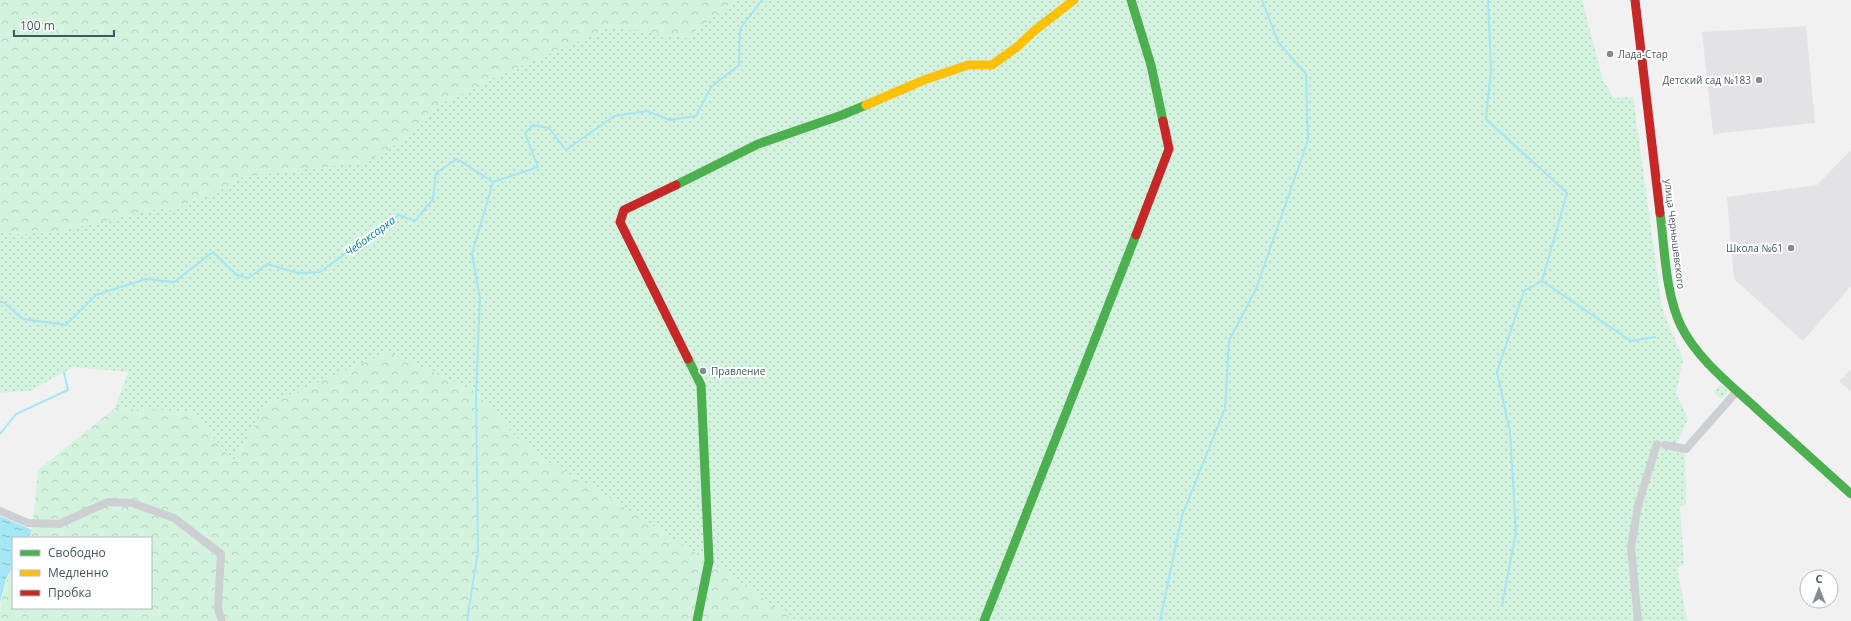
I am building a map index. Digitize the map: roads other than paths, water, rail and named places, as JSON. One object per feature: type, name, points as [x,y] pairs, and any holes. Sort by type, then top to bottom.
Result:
[{"type":"street","points":[[698,621],[709,561],[701,385],[620,222],[624,210],[661,194],[758,144],[842,115],[924,80],[968,65],[992,65],[1017,47],[1034,31],[1074,0]]},
{"type":"street","points":[[984,621],[1089,357],[1169,149],[1151,65],[1131,0]]},
{"type":"street","name":"улица Чернышевского","points":[[1635,0],[1668,278],[1674,305],[1691,343],[1704,359],[1737,391],[1851,494]]},
{"type":"street","points":[[1638,621],[1631,548],[1638,505],[1661,445],[1686,449],[1737,391]]},
{"type":"street","points":[[0,511],[28,523],[58,524],[108,502],[132,503],[174,518],[221,554],[218,609],[222,621]]},
{"type":"water","points":[[0,516],[32,530],[28,537],[12,537],[12,568],[6,579],[0,603]]},
{"type":"waterway","name":"Чебоксарка","points":[[0,302],[3,302],[23,319],[66,325],[96,295],[146,279],[174,282],[213,252],[237,275],[249,278],[267,264],[298,273],[320,272],[399,215],[415,221],[433,199],[436,173],[457,159],[493,182],[538,167],[525,133],[533,125],[549,128],[566,150],[614,116],[647,111],[670,120],[696,116],[711,87],[739,65],[740,29],[762,0]]},
{"type":"waterway","points":[[1160,621],[1182,516],[1225,408],[1229,341],[1256,289],[1308,140],[1306,74],[1278,42],[1262,0]]},
{"type":"waterway","points":[[1488,0],[1491,70],[1486,119],[1567,193],[1542,281],[1524,291],[1497,372],[1510,432],[1516,532],[1502,605]]},
{"type":"waterway","points":[[467,621],[478,551],[476,392],[480,298],[472,254],[493,182]]},
{"type":"waterway","points":[[1542,281],[1631,341],[1655,337]]},
{"type":"waterway","points":[[0,434],[16,414],[68,390],[64,372]]},
{"type":"place","name":"Лада-Стар","points":[[1610,54]]},
{"type":"place","name":"Детский сад №183","points":[[1759,80]]},
{"type":"place","name":"Школа №61","points":[[1791,248]]},
{"type":"place","name":"Правление","points":[[703,371]]}]
